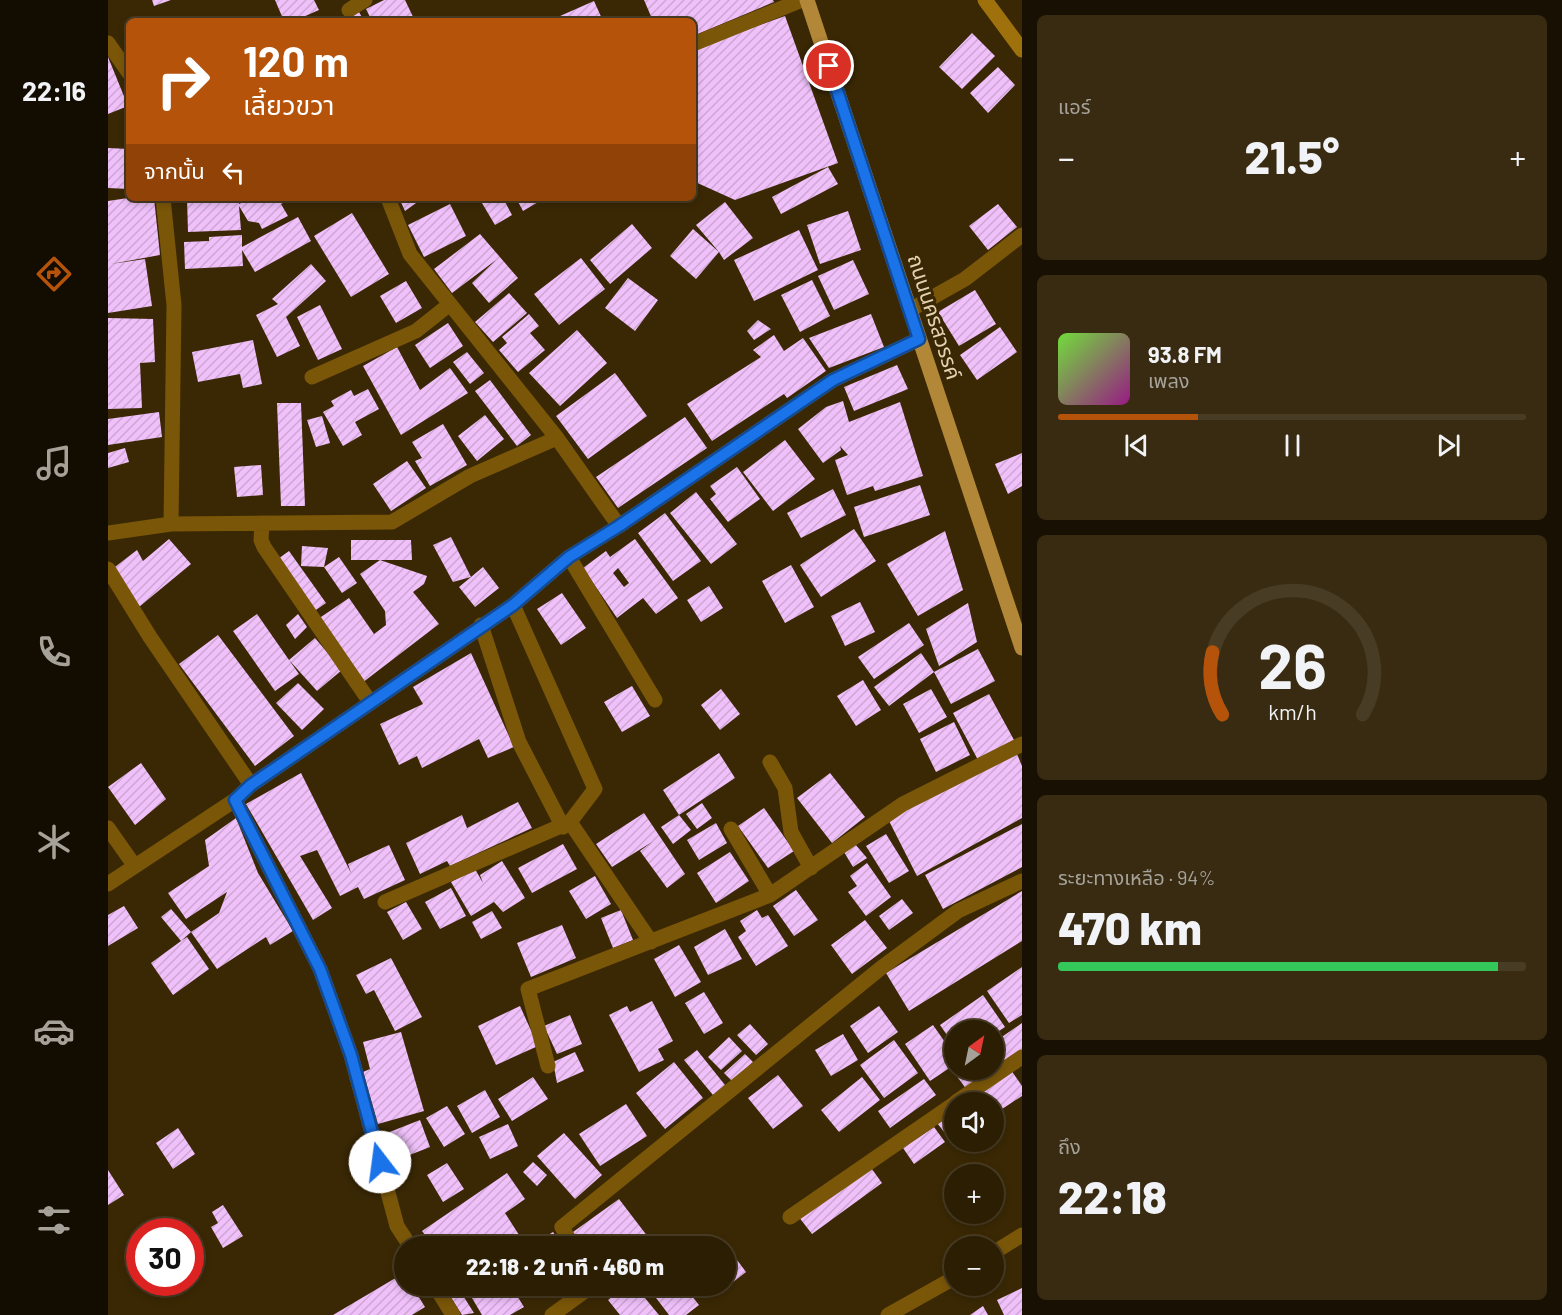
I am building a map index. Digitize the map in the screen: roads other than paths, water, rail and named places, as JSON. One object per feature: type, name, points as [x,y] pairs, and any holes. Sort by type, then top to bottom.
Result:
[{"type":"main road","name":"ถนนนครสวรรค์","points":[[807,0],[1022,648]]},
{"type":"street","points":[[349,9],[365,0]]},
{"type":"street","points":[[696,43],[802,0]]},
{"type":"street","points":[[985,0],[1022,50]]},
{"type":"street","points":[[108,43],[126,69]]},
{"type":"street","points":[[163,201],[174,305],[171,524]]},
{"type":"street","points":[[389,201],[410,254],[557,438],[619,526]]},
{"type":"street","points":[[910,310],[965,279],[1022,235]]},
{"type":"street","points":[[312,377],[416,331],[450,304]]},
{"type":"street","points":[[108,884],[235,800],[251,785],[513,605],[569,557],[619,526],[833,380],[919,339]]},
{"type":"street","points":[[108,533],[171,524],[392,522],[470,476],[557,438]]},
{"type":"street","points":[[262,523],[261,540],[264,547],[370,702]]},
{"type":"street","points":[[569,557],[655,700]]},
{"type":"street","points":[[108,569],[150,637],[251,785]]},
{"type":"street","points":[[385,903],[566,824],[595,789],[513,605]]},
{"type":"street","points":[[481,625],[519,742],[566,824],[651,942]]},
{"type":"street","points":[[548,1066],[528,989],[770,895],[903,804],[1022,744]]},
{"type":"street","points":[[770,762],[785,788],[791,832],[811,868]]},
{"type":"street","points":[[235,800],[320,969],[351,1055],[398,1226],[404,1236]]},
{"type":"street","points":[[108,828],[134,865]]},
{"type":"street","points":[[731,829],[770,895]]},
{"type":"street","points":[[567,1236],[562,1227],[881,968],[958,911],[1022,881]]},
{"type":"street","points":[[971,1092],[1022,1057]]},
{"type":"street","points":[[790,1217],[944,1111]]},
{"type":"street","points":[[1004,1246],[1022,1235]]},
{"type":"street","points":[[888,1315],[944,1284]]},
{"type":"street","points":[[441,1296],[453,1315]]},
{"type":"street","points":[[552,1315],[578,1296]]}]
